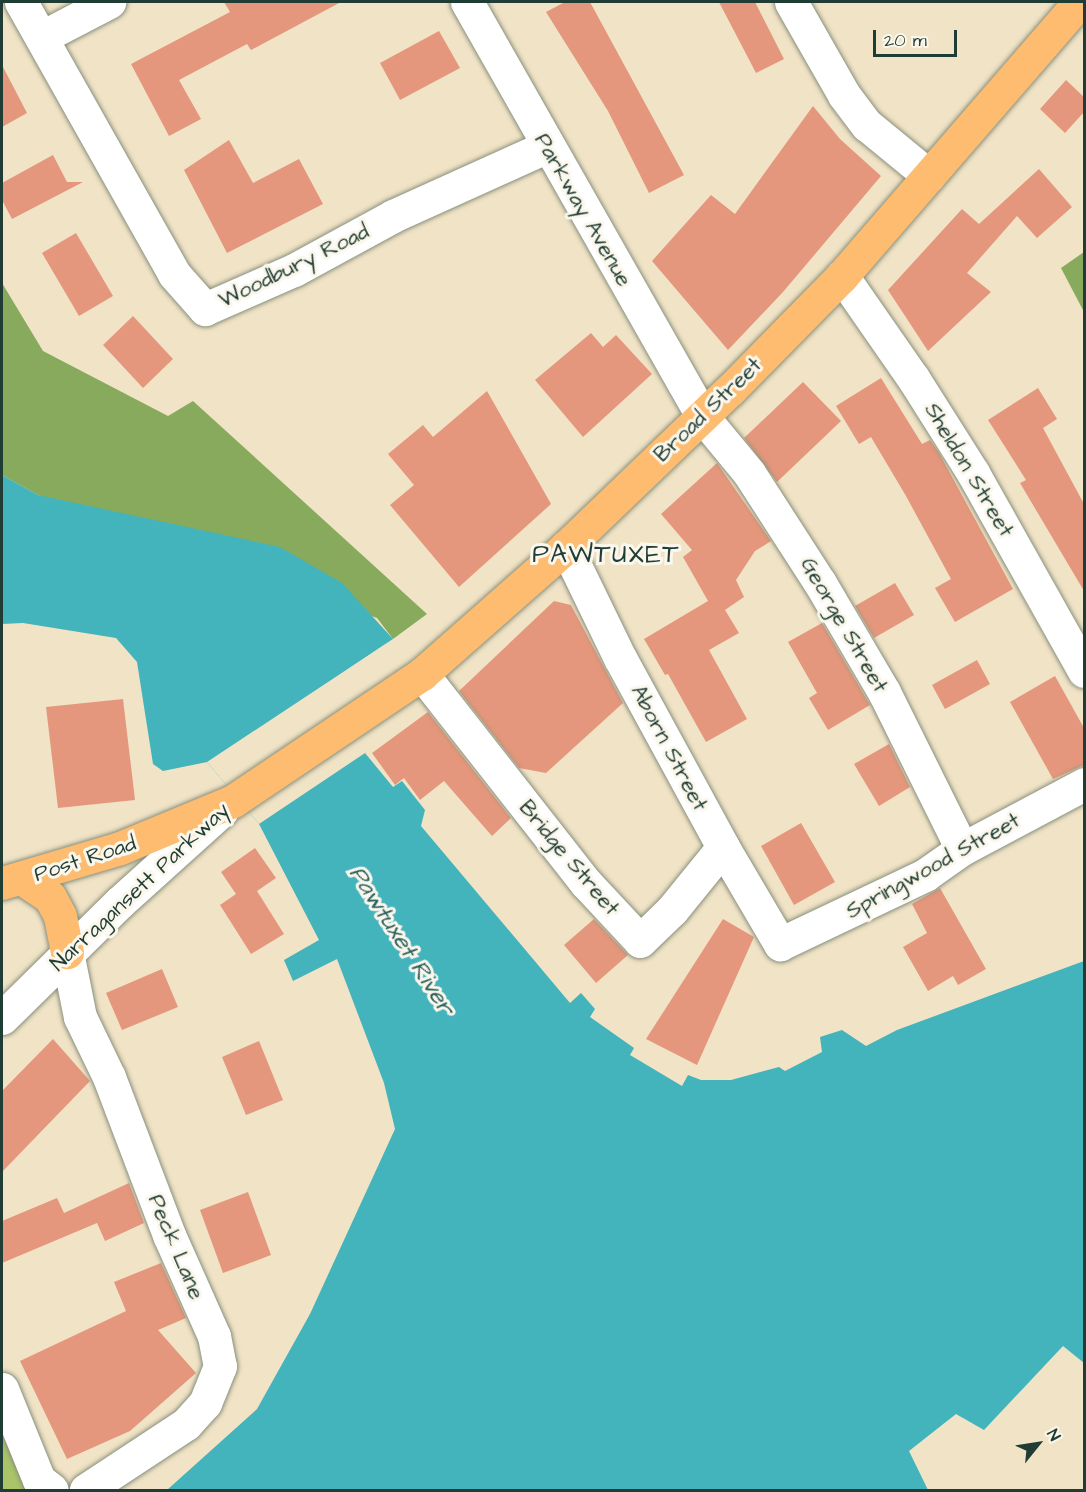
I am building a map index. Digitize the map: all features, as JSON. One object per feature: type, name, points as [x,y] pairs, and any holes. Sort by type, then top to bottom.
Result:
[{"type":"main road","name":"Broad Street","points":[[286,764],[419,676],[566,547],[702,416],[842,276],[1079,2]]},
{"type":"main road","name":"Narragansett Parkway","points":[[235,800],[286,764]]},
{"type":"main road","name":"Post Road","points":[[12,881],[120,848],[235,800]]},
{"type":"main road","points":[[12,881],[50,897],[60,916],[68,952]]},
{"type":"street","name":"Woodbury Road","points":[[21,2],[174,274],[205,309],[294,270],[393,216],[546,147]]},
{"type":"street","points":[[42,37],[110,2]]},
{"type":"street","name":"Parkway Avenue","points":[[467,2],[546,147],[702,416]]},
{"type":"street","points":[[791,2],[843,95],[867,125],[929,176]]},
{"type":"street","name":"Sheldon Street","points":[[842,276],[913,378],[973,473],[1084,670]]},
{"type":"street","name":"George Street","points":[[702,416],[749,473],[820,583],[884,692],[962,849]]},
{"type":"street","name":"Aborn Street","points":[[566,547],[620,658],[723,847],[780,944]]},
{"type":"street","name":"Bridge Street","points":[[419,676],[586,883],[640,941],[672,910],[723,847]]},
{"type":"street","name":"Springwood Street","points":[[780,944],[925,876],[962,849],[1084,784]]},
{"type":"street","name":"Narragansett Parkway","points":[[2,1018],[183,842],[235,800]]},
{"type":"street","name":"Peck Lane","points":[[68,952],[80,1017],[110,1077],[169,1235],[214,1336],[220,1366],[216,1384],[206,1403],[186,1424],[86,1491]]},
{"type":"street","points":[[2,1389],[39,1480],[52,1491]]},
{"type":"green space","points":[[1084,252],[1084,312],[1061,268]]},
{"type":"green space","points":[[2,283],[43,351],[168,416],[193,401],[427,614],[393,639],[377,618],[38,495],[2,475]]},
{"type":"green space","points":[[2,1387],[56,1490],[2,1490]]},
{"type":"water","name":"Pawtuxet River","points":[[2,475],[38,495],[280,547],[342,583],[393,639],[341,674],[365,753],[393,787],[402,781],[425,810],[421,826],[570,1003],[581,993],[595,1009],[590,1017],[634,1048],[630,1055],[682,1086],[688,1075],[701,1080],[731,1080],[779,1067],[785,1071],[822,1052],[820,1037],[842,1030],[866,1046],[897,1030],[1084,961],[1084,1363],[1063,1346],[984,1430],[956,1414],[909,1451],[928,1490],[167,1490],[257,1409],[310,1314],[395,1129],[384,1083],[337,959],[293,981],[284,960],[319,940],[259,824],[207,762],[163,771],[153,764],[137,662],[116,638],[23,623],[2,624]]},
{"type":"pier","points":[[393,639],[344,675],[368,751],[259,824],[207,762]]},
{"type":"building","points":[[224,2],[341,2],[251,50],[247,44],[179,80],[201,119],[169,136],[131,64],[230,12]]},
{"type":"building","points":[[565,2],[590,2],[684,175],[649,193],[608,111],[546,12]]},
{"type":"building","points":[[719,2],[755,2],[784,59],[756,73]]},
{"type":"building","points":[[439,31],[460,68],[400,100],[380,63]]},
{"type":"building","points":[[2,65],[27,113],[2,127]]},
{"type":"building","points":[[1066,80],[1084,97],[1084,112],[1065,133],[1040,109]]},
{"type":"building","points":[[813,106],[840,139],[881,176],[783,292],[728,350],[652,261],[711,195],[735,214]]},
{"type":"building","points":[[229,140],[253,183],[299,159],[323,204],[227,253],[184,170]]},
{"type":"building","points":[[53,155],[67,182],[83,182],[12,219],[2,200],[2,183]]},
{"type":"building","points":[[1039,169],[1072,207],[1037,238],[1017,216],[967,273],[991,292],[928,351],[888,290],[962,209],[979,224]]},
{"type":"building","points":[[76,233],[113,296],[79,316],[42,253]]},
{"type":"building","points":[[133,316],[173,359],[143,388],[103,345]]},
{"type":"building","points":[[591,333],[603,347],[616,335],[652,374],[583,437],[535,380]]},
{"type":"building","points":[[881,378],[922,444],[930,440],[939,453],[1013,589],[955,622],[935,588],[951,579],[906,496],[871,437],[859,444],[836,406]]},
{"type":"building","points":[[803,382],[841,421],[777,482],[744,438]]},
{"type":"building","points":[[1038,388],[1057,419],[1043,428],[1084,504],[1084,591],[1020,483],[1026,480],[988,420]]},
{"type":"building","points":[[487,391],[551,504],[459,587],[390,505],[414,485],[388,454],[423,425],[433,437]]},
{"type":"building","points":[[717,463],[771,541],[755,551],[736,580],[744,597],[725,610],[739,633],[709,650],[747,719],[706,742],[668,674],[665,675],[644,639],[708,601],[683,557],[692,550],[661,514]]},
{"type":"building","points":[[895,583],[914,615],[874,638],[855,606]]},
{"type":"building","points":[[554,601],[571,605],[623,703],[546,773],[519,768],[459,691]]},
{"type":"building","points":[[822,623],[870,705],[828,730],[809,698],[817,693],[788,642]]},
{"type":"building","points":[[977,660],[990,684],[945,709],[932,685]]},
{"type":"building","points":[[1055,676],[1084,728],[1084,765],[1053,779],[1010,702]]},
{"type":"building","points":[[123,699],[135,800],[58,808],[46,707]]},
{"type":"building","points":[[428,712],[511,818],[492,836],[444,781],[420,800],[404,778],[395,785],[372,753]]},
{"type":"building","points":[[889,744],[910,787],[879,806],[854,764]]},
{"type":"building","points":[[801,823],[835,882],[794,905],[761,846]]},
{"type":"building","points":[[255,848],[276,878],[257,891],[284,934],[251,954],[220,905],[236,894],[221,872]]},
{"type":"building","points":[[940,888],[986,969],[958,985],[953,976],[928,991],[903,947],[927,933],[912,904]]},
{"type":"building","points":[[594,919],[628,955],[596,983],[564,945]]},
{"type":"building","points":[[723,919],[754,937],[697,1065],[646,1039]]},
{"type":"building","points":[[162,969],[178,1007],[122,1030],[106,993]]},
{"type":"building","points":[[53,1039],[90,1081],[2,1172],[2,1091]]},
{"type":"building","points":[[259,1041],[283,1100],[246,1115],[222,1057]]},
{"type":"building","points":[[129,1183],[144,1223],[105,1241],[97,1223],[2,1263],[2,1221],[57,1198],[64,1213]]},
{"type":"building","points":[[248,1192],[271,1255],[223,1273],[200,1210]]},
{"type":"building","points":[[161,1263],[186,1318],[158,1330],[196,1373],[130,1431],[67,1459],[20,1361],[126,1311],[114,1282]]},
{"type":"district","name":"PAWTUXET","points":[[606,555]]}]
